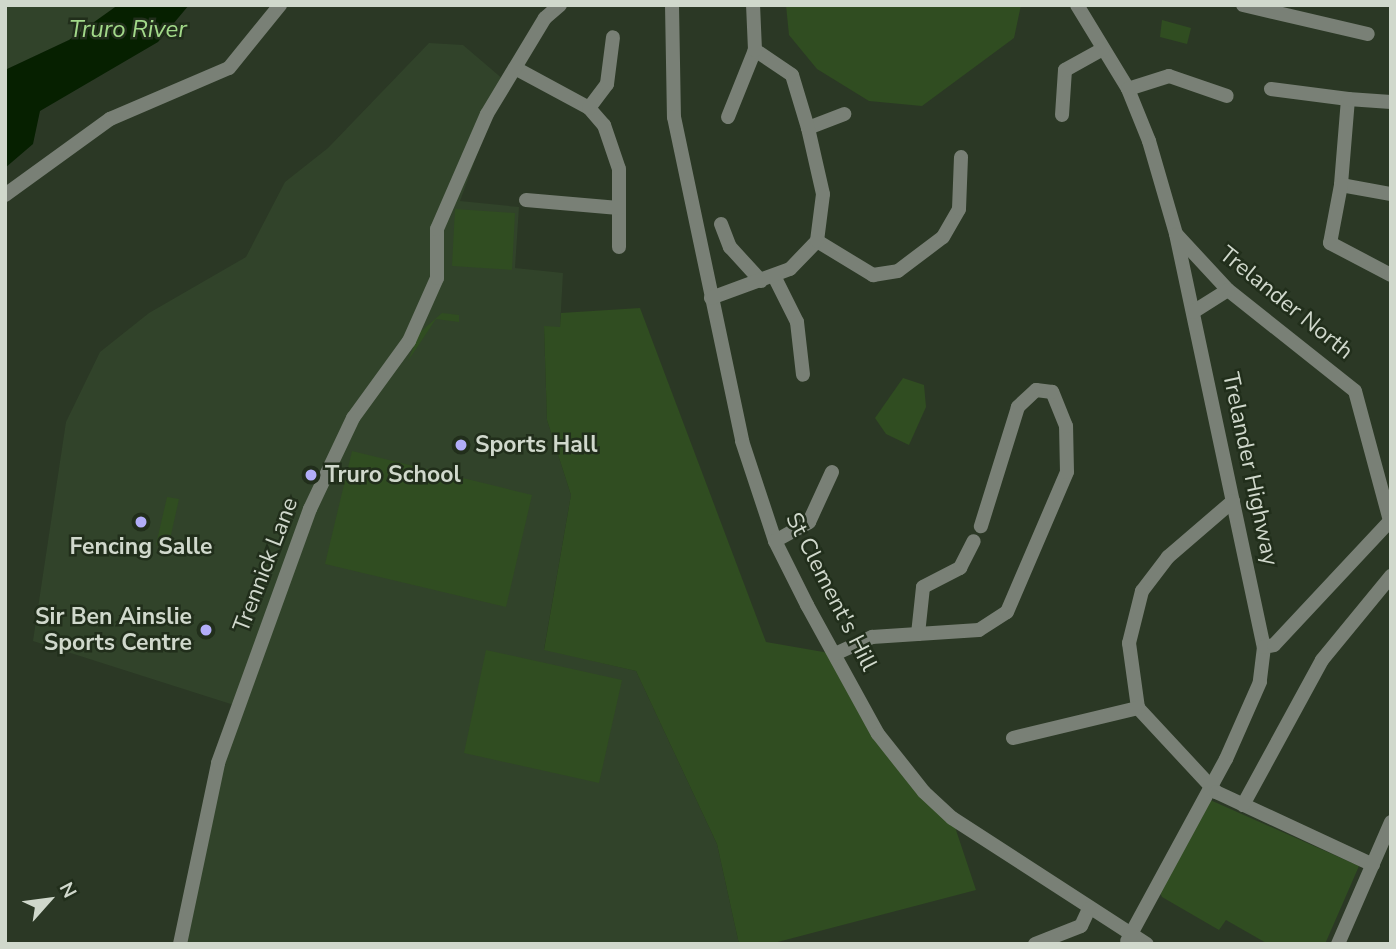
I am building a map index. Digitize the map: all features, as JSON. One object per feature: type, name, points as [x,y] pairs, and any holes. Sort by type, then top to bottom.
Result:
[{"type":"street","points":[[5,195],[110,119],[229,68],[280,5]]},
{"type":"street","name":"Trennick Lane","points":[[180,944],[218,763],[310,509],[354,418],[410,341],[437,278],[437,229],[487,114],[559,5]]},
{"type":"street","name":"St Clement's Hill","points":[[672,5],[674,117],[742,441],[775,541],[878,734],[924,792],[1128,939],[1147,944]]},
{"type":"street","points":[[728,117],[755,50],[752,5]]},
{"type":"street","name":"Trelander Highway","points":[[1077,5],[1128,89],[1176,234],[1264,647],[1255,694],[1212,788],[1128,939]]},
{"type":"street","points":[[1243,5],[1368,34]]},
{"type":"street","points":[[589,108],[610,77],[613,37]]},
{"type":"street","points":[[1062,115],[1065,69],[1103,49]]},
{"type":"street","points":[[711,298],[767,279],[817,241],[823,194],[808,128],[792,75],[755,50]]},
{"type":"street","points":[[515,68],[589,108],[614,145],[620,247]]},
{"type":"street","points":[[1128,89],[1163,75],[1227,96]]},
{"type":"street","points":[[1271,89],[1391,102]]},
{"type":"street","points":[[1348,99],[1341,185],[1330,243],[1391,275]]},
{"type":"street","points":[[808,128],[844,114]]},
{"type":"street","points":[[817,241],[873,275],[898,271],[943,237],[959,209],[961,157]]},
{"type":"street","points":[[1341,185],[1391,194]]},
{"type":"street","points":[[531,204],[619,208]]},
{"type":"street","points":[[721,224],[730,247],[767,279],[797,321],[803,375]]},
{"type":"street","name":"Trelander North","points":[[1176,234],[1228,290],[1355,391],[1374,444],[1390,523],[1274,645],[1264,647]]},
{"type":"street","points":[[1193,312],[1228,290]]},
{"type":"street","points":[[835,654],[872,637],[979,630],[1012,605],[1067,472],[1066,426],[1052,392],[1032,392],[1011,420],[1001,477],[981,526]]},
{"type":"street","points":[[775,541],[809,522],[832,472]]},
{"type":"street","points":[[1233,501],[1168,557],[1142,592],[1129,643],[1138,708],[1212,788],[1243,806],[1373,865]]},
{"type":"street","points":[[918,634],[923,587],[960,568],[974,541]]},
{"type":"street","points":[[1243,806],[1322,660],[1391,576]]},
{"type":"street","points":[[1013,738],[1138,708]]},
{"type":"street","points":[[1338,944],[1391,822]]},
{"type":"street","points":[[1035,944],[1081,926],[1089,909]]},
{"type":"shaded area","points":[[5,5],[118,5],[69,40],[5,70]]},
{"type":"shaded area","points":[[786,5],[1021,5],[1014,38],[922,106],[869,101],[817,69],[789,35]]},
{"type":"shaded area","points":[[1162,20],[1191,28],[1187,44],[1160,37]]},
{"type":"shaded area","name":"Truro School","points":[[429,43],[463,45],[504,80],[460,201],[519,207],[515,268],[563,273],[560,327],[544,327],[547,420],[571,495],[544,649],[636,671],[717,844],[739,944],[180,944],[237,706],[33,641],[66,422],[100,352],[149,313],[246,257],[285,182],[328,148]]},
{"type":"shaded area","points":[[455,209],[515,213],[512,270],[452,266]]},
{"type":"shaded area","points":[[640,308],[766,642],[835,654],[878,734],[952,818],[976,890],[770,944],[739,944],[717,844],[636,671],[544,650],[571,495],[547,420],[544,326],[560,327],[561,313]]},
{"type":"shaded area","points":[[442,313],[459,315],[459,322],[436,319],[408,361],[419,333]]},
{"type":"shaded area","points":[[903,378],[924,385],[926,407],[909,445],[886,434],[875,418]]},
{"type":"shaded area","points":[[352,451],[532,495],[506,607],[325,564]]},
{"type":"shaded area","points":[[167,497],[179,499],[168,548],[156,545]]},
{"type":"shaded area","points":[[486,650],[622,680],[599,783],[464,753]]},
{"type":"shaded area","points":[[1208,799],[1359,866],[1325,944],[1268,944],[1226,920],[1219,930],[1162,897],[1158,889]]},
{"type":"water","name":"Truro River","points":[[118,5],[189,5],[158,42],[40,111],[33,144],[5,168],[5,70],[69,40]]},
{"type":"place","name":"Sports Hall","points":[[461,445]]},
{"type":"place","name":"Truro School","points":[[311,475]]},
{"type":"place","name":"Fencing Salle","points":[[141,522]]},
{"type":"place","name":"Sir Ben Ainslie Sports Centre","points":[[206,630]]}]
